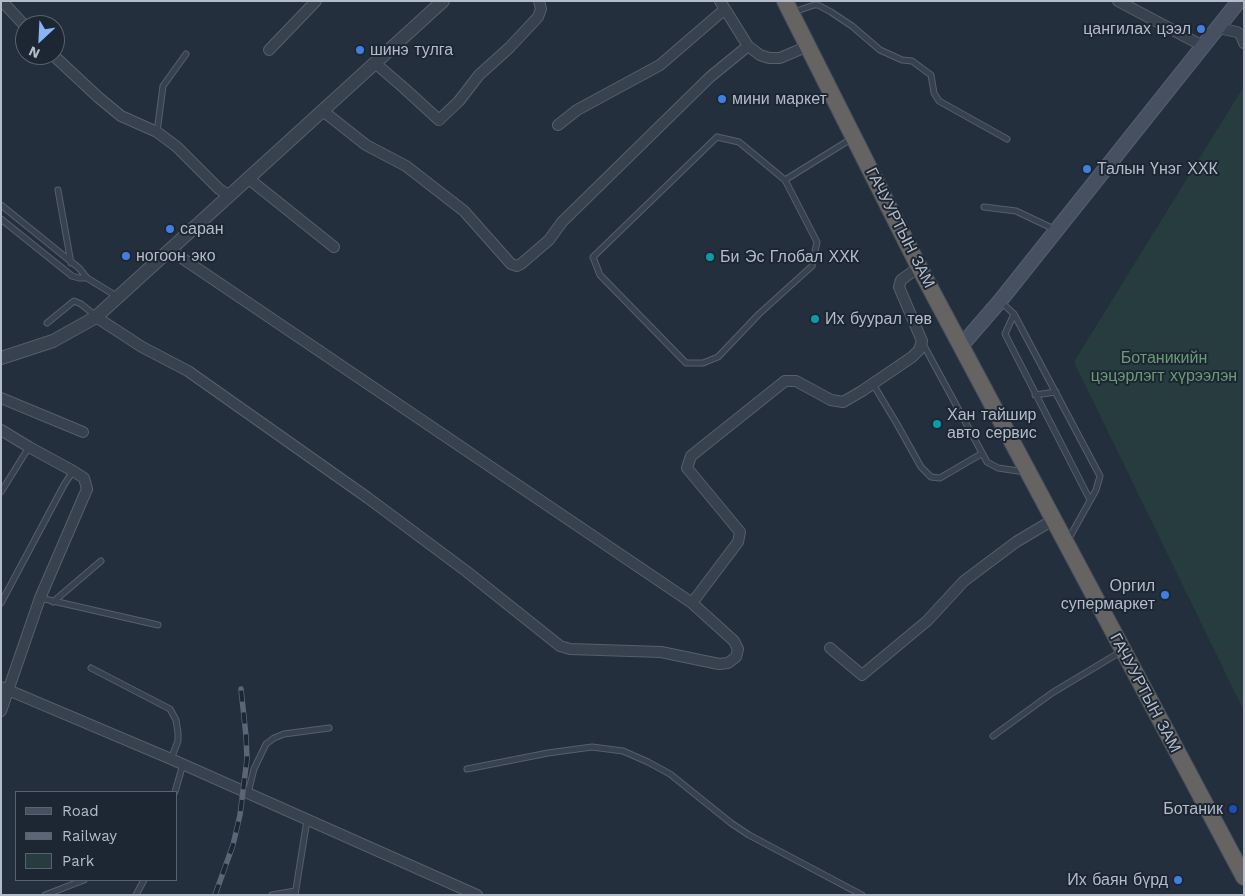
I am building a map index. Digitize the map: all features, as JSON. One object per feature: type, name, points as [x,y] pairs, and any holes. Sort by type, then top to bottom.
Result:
[{"type":"highway","name":"ГАЧУУРТЫН ЗАМ","points":[[788,7],[919,266],[1244,877]]},
{"type":"main road","points":[[962,346],[1239,1]]},
{"type":"street","points":[[2,1],[15,15]]},
{"type":"street","points":[[269,50],[316,1]]},
{"type":"street","points":[[1,358],[53,341],[96,317],[443,1]]},
{"type":"street","points":[[375,63],[438,120],[459,101],[479,75],[509,48],[538,17],[541,9],[539,1]]},
{"type":"street","points":[[1118,1],[1204,46]]},
{"type":"street","points":[[558,125],[578,110],[660,65],[723,5],[748,46],[760,55],[769,58],[780,58],[808,46]]},
{"type":"street","points":[[1218,28],[1238,32],[1244,43]]},
{"type":"street","points":[[323,111],[366,145],[406,166],[464,211],[511,264],[516,266],[521,264],[548,240],[562,222],[710,77],[748,46]]},
{"type":"street","points":[[64,65],[121,116],[157,132],[177,148],[219,189],[230,196]]},
{"type":"street","points":[[249,179],[334,248]]},
{"type":"street","points":[[96,317],[142,347],[188,371],[368,498],[466,571],[560,646],[570,649],[661,652],[719,664],[728,662],[736,657],[738,649],[734,641],[692,603],[170,250]]},
{"type":"street","points":[[692,603],[738,542],[740,532],[687,468],[691,456],[785,381],[796,381],[831,400],[843,402],[912,358],[919,350],[922,341],[899,287],[901,280],[919,266]]},
{"type":"street","points":[[1,398],[83,432]]},
{"type":"street","points":[[1,430],[73,470],[84,478],[88,489],[40,598],[6,688],[1,711]]},
{"type":"street","points":[[830,648],[862,675],[928,621],[964,581],[1016,542],[1054,520]]},
{"type":"street","points":[[6,688],[478,895]]},
{"type":"lane","points":[[788,7],[818,5],[852,26],[880,50],[902,60],[912,62],[931,75],[934,93],[939,101],[1007,139]]},
{"type":"lane","points":[[157,132],[163,86],[186,54]]},
{"type":"lane","points":[[717,137],[739,142],[785,180],[817,242],[812,266],[759,314],[718,357],[703,363],[686,363],[600,275],[593,257],[717,137]]},
{"type":"lane","points":[[785,180],[854,137]]},
{"type":"lane","points":[[58,190],[71,263]]},
{"type":"lane","points":[[1,205],[79,268],[87,278],[118,297]]},
{"type":"lane","points":[[984,207],[1016,211],[1056,230]]},
{"type":"lane","points":[[1,219],[72,276],[87,278]]},
{"type":"lane","points":[[47,323],[74,301],[81,304],[96,317]]},
{"type":"lane","points":[[1000,301],[1014,314],[1100,476],[1096,490],[1066,543]]},
{"type":"lane","points":[[1014,314],[1005,334],[1090,500]]},
{"type":"lane","points":[[922,341],[987,462],[998,468],[1028,472]]},
{"type":"lane","points":[[872,384],[921,468],[931,477],[940,478],[981,454]]},
{"type":"lane","points":[[1035,395],[1056,392]]},
{"type":"lane","points":[[1,492],[29,447]]},
{"type":"lane","points":[[1,603],[73,470]]},
{"type":"lane","points":[[54,602],[101,561]]},
{"type":"lane","points":[[40,598],[158,626]]},
{"type":"lane","points":[[993,736],[1052,694],[1122,650]]},
{"type":"lane","points":[[90,668],[170,709],[176,720],[178,732],[178,741],[171,759]]},
{"type":"lane","points":[[248,793],[254,769],[266,744],[284,734],[328,728]]},
{"type":"lane","points":[[467,769],[548,753],[592,747],[623,751],[670,774],[731,823],[749,835],[862,895]]},
{"type":"lane","points":[[175,791],[183,764]]},
{"type":"lane","points":[[272,895],[295,893],[307,819]]},
{"type":"lane","points":[[45,895],[81,881]]},
{"type":"lane","points":[[136,895],[143,881]]},
{"type":"green space","name":"Ботаникийн цэцэрлэгт хүрээлэн","points":[[1244,86],[1244,711],[1074,362]]},
{"type":"railway","points":[[215,895],[233,845],[240,815],[247,759],[241,689]]},
{"type":"place","name":"цангилах цээл","points":[[1201,29]]},
{"type":"place","name":"шинэ тулга","points":[[360,50]]},
{"type":"place","name":"мини маркет","points":[[722,99]]},
{"type":"place","name":"Талын Үнэг ХХК","points":[[1087,169]]},
{"type":"place","name":"саран","points":[[170,229]]},
{"type":"place","name":"ногоон эко","points":[[126,256]]},
{"type":"place","name":"Би Эс Глобал ХХК","points":[[710,257]]},
{"type":"place","name":"Их буурал төв","points":[[815,319]]},
{"type":"place","name":"Хан тайшир авто сервис","points":[[937,424]]},
{"type":"place","name":"Оргил супермаркет","points":[[1165,595]]},
{"type":"place","name":"Ботаник","points":[[1233,809]]},
{"type":"place","name":"Их баян бүрд","points":[[1178,880]]}]
